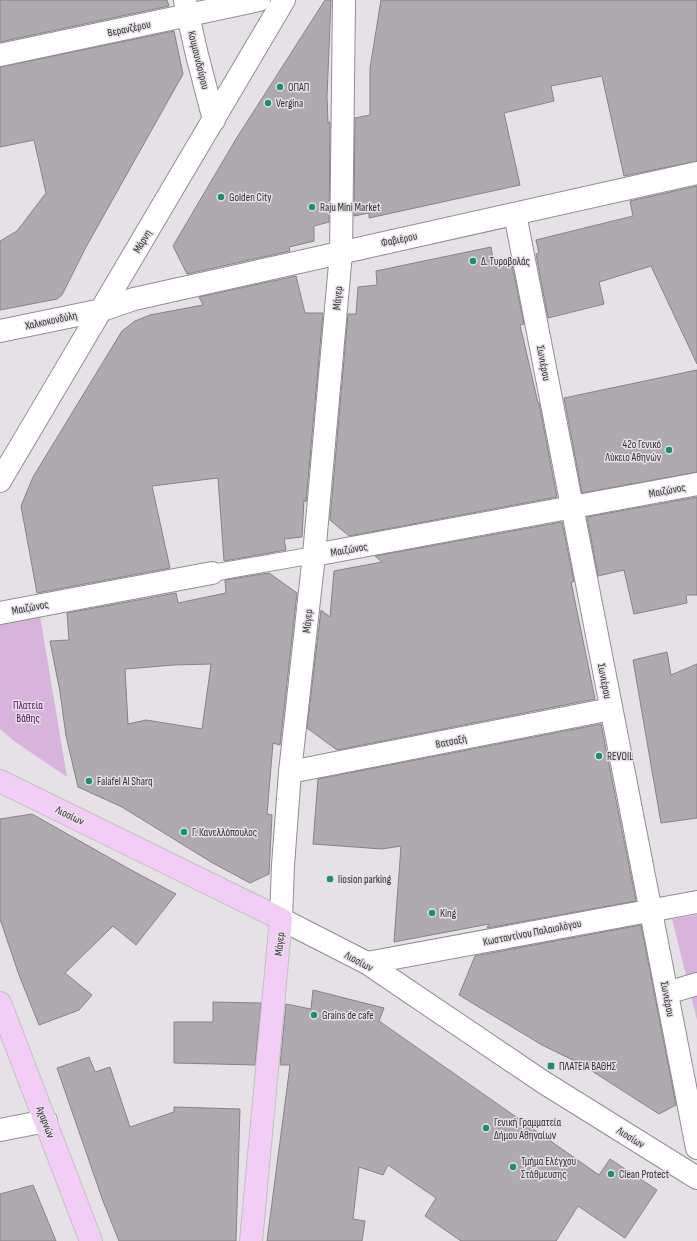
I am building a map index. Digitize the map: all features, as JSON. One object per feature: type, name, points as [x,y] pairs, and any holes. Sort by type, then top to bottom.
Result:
[{"type":"main road","name":"Λιοσίων","points":[[0,781],[282,919]]},
{"type":"main road","name":"Μάγερ","points":[[251,1241],[282,919]]},
{"type":"main road","name":"Αχαρνών","points":[[0,1003],[91,1241]]},
{"type":"street","name":"Βερανζέρου","points":[[0,55],[186,7],[259,0]]},
{"type":"street","name":"Μάρνη","points":[[0,481],[284,0]]},
{"type":"street","name":"Μάγερ","points":[[282,919],[283,865],[290,772],[314,555],[341,252],[344,0]]},
{"type":"street","name":"Κουμουνδούρου","points":[[186,7],[214,120]]},
{"type":"street","name":"Φαβιέρου","points":[[102,310],[134,299],[697,173]]},
{"type":"street","name":"Σωνιέρου","points":[[515,214],[697,1148]]},
{"type":"street","name":"Χαλκοκονδύλη","points":[[0,331],[102,310]]},
{"type":"street","name":"Μαιζώνος","points":[[314,555],[697,484]]},
{"type":"street","name":"Μαιζώνος","points":[[0,612],[212,573]]},
{"type":"street","name":"Βατσαξή","points":[[290,772],[611,709]]},
{"type":"street","name":"Κωσταντίνου Παλαιολόγου","points":[[367,963],[697,902]]},
{"type":"street","name":"Λιοσίων","points":[[282,919],[367,963],[543,1082],[697,1178]]},
{"type":"street","points":[[667,993],[697,984]]},
{"type":"street","points":[[0,1130],[46,1121]]},
{"type":"lane","name":"Μαιζώνος","points":[[212,573],[314,555]]},
{"type":"green space","name":"Πλατεία Βάθης","points":[[40,616],[67,777],[14,741],[0,729],[0,623]]},
{"type":"green space","points":[[697,915],[697,1020],[672,919]]},
{"type":"building","points":[[0,0],[167,0],[169,6],[0,42]]},
{"type":"building","points":[[325,0],[331,0],[327,97],[328,123],[330,122],[329,222],[314,226],[314,241],[289,247],[290,251],[187,274],[173,246],[236,139]]},
{"type":"building","points":[[381,0],[697,0],[697,161],[624,176],[602,76],[551,86],[554,101],[504,113],[520,185],[369,218],[369,213],[354,216],[355,118],[370,115],[370,68]]},
{"type":"building","points":[[174,31],[183,74],[86,247],[62,295],[57,299],[0,310],[0,241],[17,231],[46,193],[34,140],[0,147],[0,67]]},
{"type":"building","points":[[697,186],[697,364],[651,266],[599,282],[604,304],[548,318],[536,254],[539,253],[536,240],[633,216],[630,201]]},
{"type":"building","points":[[491,247],[494,264],[511,260],[524,324],[520,325],[539,403],[557,497],[349,536],[330,520],[348,314],[356,314],[358,287],[377,285],[376,271]]},
{"type":"building","points":[[296,276],[305,313],[323,313],[306,502],[304,500],[302,537],[284,539],[286,550],[224,561],[218,478],[152,486],[170,568],[37,593],[21,506],[33,477],[122,331],[135,321],[150,315],[203,305],[199,297]]},
{"type":"building","points":[[697,370],[697,472],[582,493],[564,398]]},
{"type":"building","points":[[697,497],[697,595],[686,595],[687,603],[634,614],[624,570],[598,576],[587,517]]},
{"type":"building","points":[[562,522],[574,582],[571,582],[595,699],[337,750],[307,728],[321,610],[330,617],[334,571],[382,562],[375,556]]},
{"type":"building","points":[[269,573],[297,593],[280,745],[273,743],[267,814],[272,815],[269,874],[250,883],[211,862],[122,807],[78,787],[66,736],[60,692],[50,641],[69,640],[67,613],[176,593],[178,603],[226,593],[225,580]],"holes":[[[211,664],[202,729],[146,720],[128,724],[125,669]]]},
{"type":"building","points":[[667,652],[671,675],[697,664],[697,818],[661,823],[633,660]]},
{"type":"building","points":[[601,724],[636,901],[487,928],[489,924],[394,942],[401,846],[382,849],[313,844],[318,779]]},
{"type":"building","points":[[32,814],[176,894],[136,945],[113,926],[65,973],[92,995],[79,1010],[39,1025],[19,975],[0,919],[0,819]]},
{"type":"building","points":[[641,925],[676,1105],[659,1114],[581,1064],[542,1045],[459,995],[475,956]]},
{"type":"building","points":[[313,990],[384,1008],[379,1021],[599,1175],[610,1159],[657,1190],[625,1238],[578,1206],[556,1241],[461,1241],[425,1216],[436,1198],[388,1165],[383,1175],[359,1167],[353,1219],[365,1221],[362,1241],[267,1241],[290,1065],[280,1065],[286,1004],[311,1009]]},
{"type":"building","points":[[213,1002],[261,1003],[255,1065],[174,1063],[174,1022],[213,1022]]},
{"type":"building","points":[[89,1057],[95,1072],[110,1067],[130,1127],[174,1112],[174,1107],[240,1109],[236,1241],[119,1241],[103,1201],[57,1068]]},
{"type":"building","points":[[33,1185],[56,1241],[0,1241],[0,1194]]},
{"type":"place","name":"ΟΠΑΠ","points":[[280,87]]},
{"type":"place","name":"Vergina","points":[[268,103]]},
{"type":"place","name":"Golden City","points":[[221,197]]},
{"type":"place","name":"Raju Mini Market","points":[[312,207]]},
{"type":"place","name":"Δ. Τυροβολάς","points":[[473,261]]},
{"type":"place","name":"42ο Γενικό Λύκειο Αθηνών","points":[[669,450]]},
{"type":"place","name":"REVOIL","points":[[599,756]]},
{"type":"place","name":"Falafel Al Sharq","points":[[89,781]]},
{"type":"place","name":"Γ. Κανελλόπουλος","points":[[184,832]]},
{"type":"place","name":"liosion parking","points":[[330,879]]},
{"type":"place","name":"King","points":[[432,913]]},
{"type":"place","name":"Grains de cafe","points":[[314,1015]]},
{"type":"place","name":"ΠΛΑΤΕΙΑ ΒΑΘΗΣ","points":[[551,1066]]},
{"type":"place","name":"Γενική Γραμματεία Δήμου Αθηναίων","points":[[486,1128]]},
{"type":"place","name":"Τμήμα Ελέγχου Στάθμευσης","points":[[513,1167]]},
{"type":"place","name":"Clean Protect","points":[[611,1174]]}]
